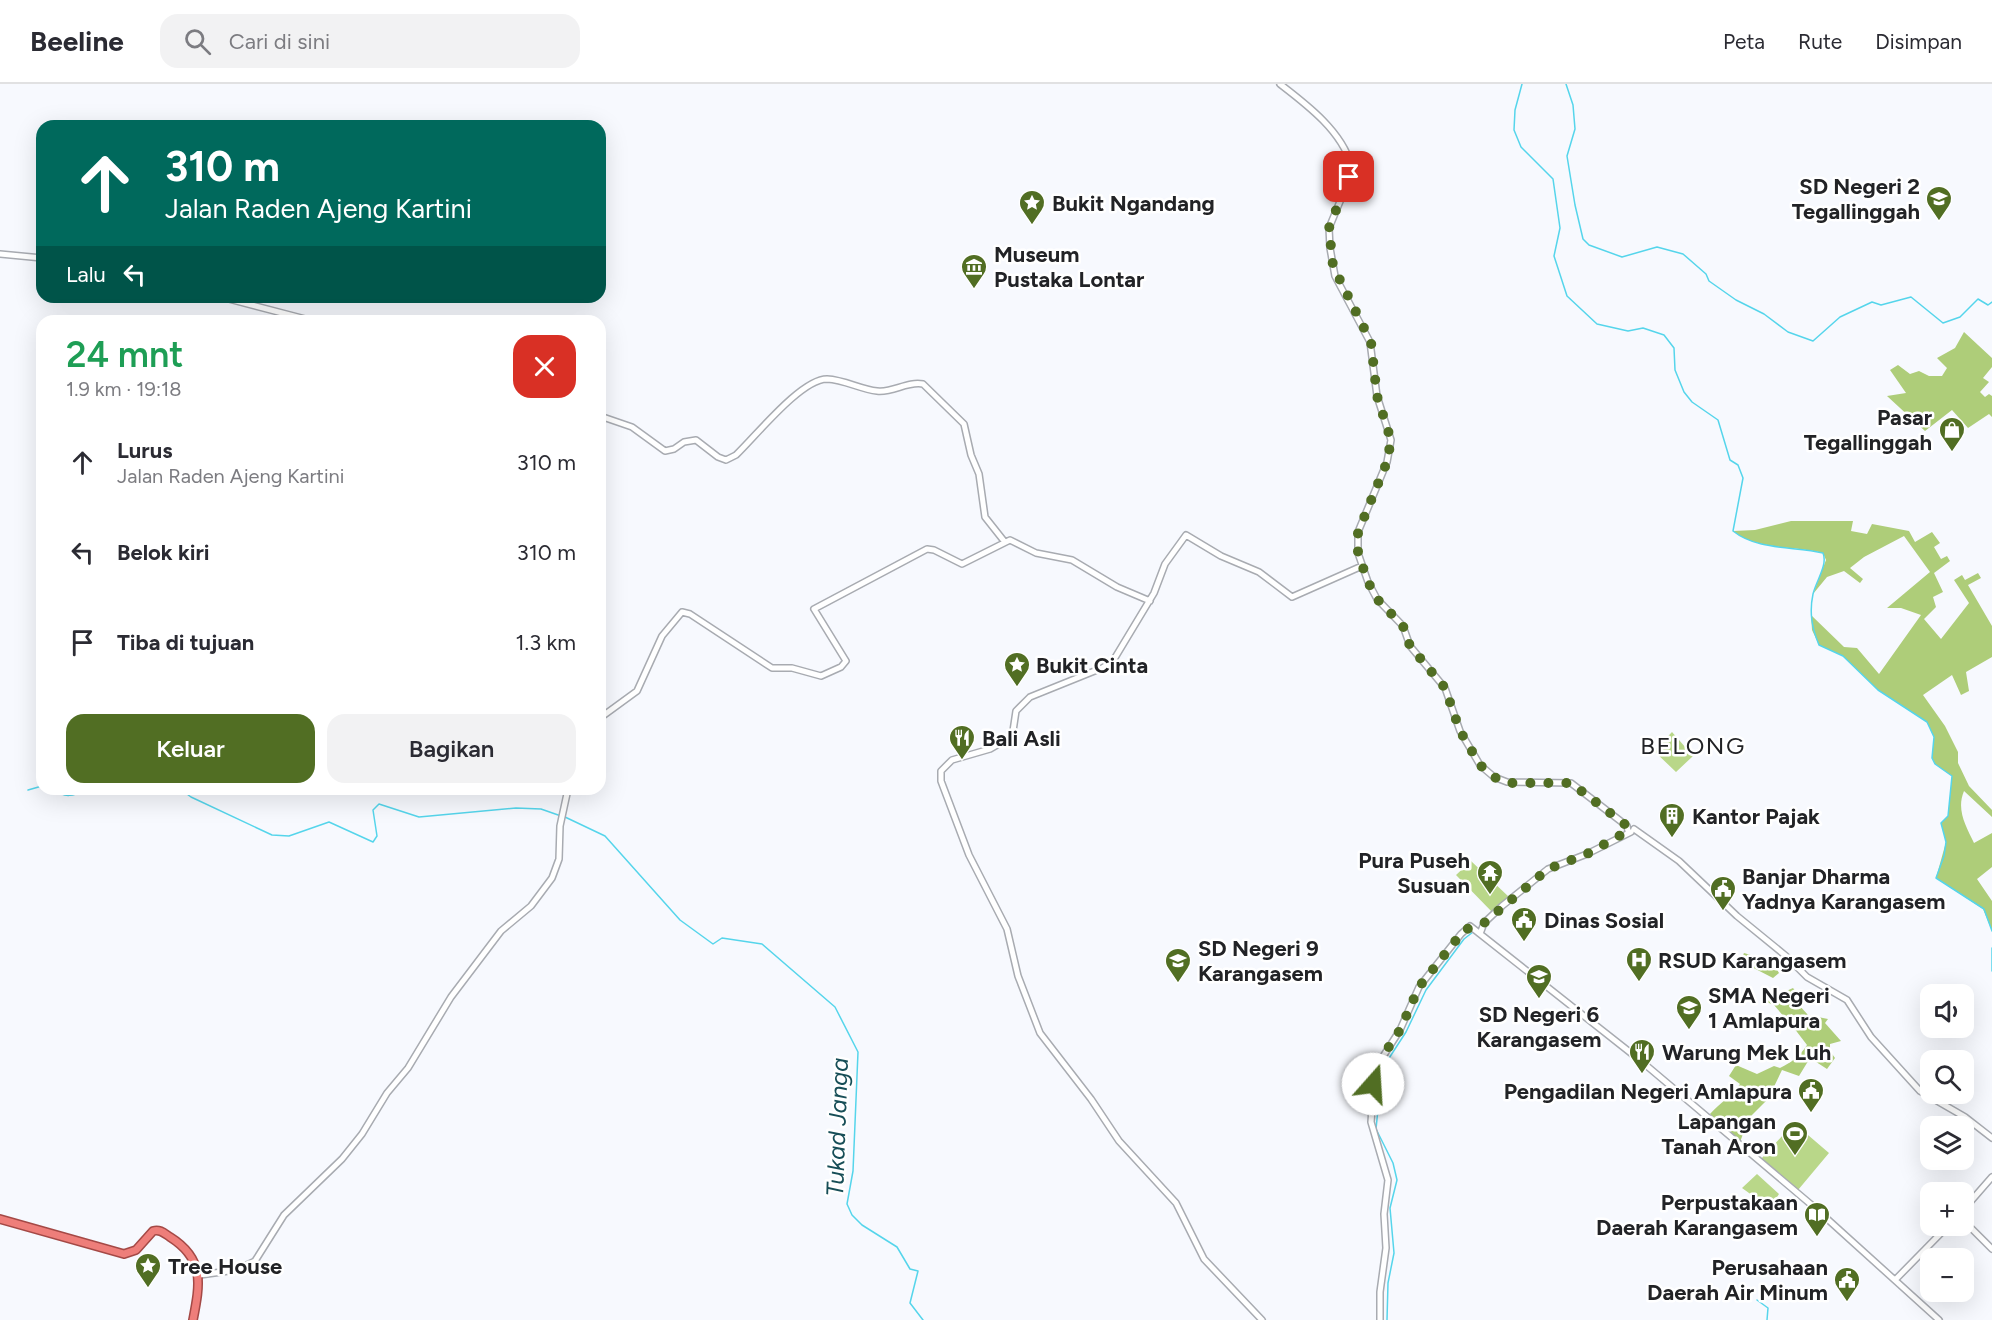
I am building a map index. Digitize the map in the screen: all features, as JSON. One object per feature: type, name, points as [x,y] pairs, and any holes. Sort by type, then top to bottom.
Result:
[{"type":"highway","points":[[0,1219],[124,1254],[133,1252],[153,1231],[160,1230],[184,1247],[200,1275],[193,1320]]},
{"type":"street","points":[[1280,84],[1309,105],[1319,116],[1351,165],[1348,182],[1329,228],[1330,248],[1335,276],[1371,342],[1377,396],[1391,440],[1387,462],[1358,532],[1358,553],[1377,599],[1403,626],[1410,646],[1445,688],[1460,731],[1480,765],[1494,777],[1507,783],[1571,783],[1679,861],[1737,916],[1802,972],[1847,1000],[1871,1037],[1920,1091],[1971,1121],[1992,1138]]},
{"type":"street","points":[[0,254],[36,257]]},
{"type":"street","points":[[244,303],[290,315]]},
{"type":"street","points":[[606,418],[632,427],[661,450],[669,451],[684,442],[696,440],[718,457],[726,460],[736,455],[789,400],[810,383],[818,380],[840,381],[880,392],[920,383],[964,424],[981,483],[986,517],[1004,541]]},
{"type":"street","points":[[1262,1320],[1204,1260],[1176,1203],[1119,1141],[1091,1099],[1040,1033],[1018,976],[1003,919],[969,855],[940,776],[945,764],[990,749],[1009,738],[1013,732],[1016,711],[1030,697],[1109,664],[1125,643],[1149,601],[1165,564],[1186,535],[1221,556],[1259,572],[1292,597],[1362,566]]},
{"type":"street","points":[[606,714],[637,691],[662,636],[682,612],[696,618],[767,667],[792,668],[816,676],[825,675],[841,667],[846,661],[814,609],[921,551],[934,549],[962,564],[1004,541],[1014,541],[1036,553],[1072,560],[1117,587],[1149,601]]},
{"type":"street","points":[[200,1275],[236,1270],[255,1261],[288,1210],[342,1159],[387,1093],[408,1068],[451,997],[501,931],[531,906],[552,878],[559,859],[560,826],[566,795]]},
{"type":"street","points":[[1380,1320],[1380,1292],[1386,1248],[1384,1214],[1388,1180],[1371,1122],[1375,1069],[1400,1030],[1419,987],[1461,934],[1470,926],[1484,923],[1548,869],[1595,851],[1631,828]]},
{"type":"street","points":[[1480,934],[1484,923]]},
{"type":"street","points":[[1470,926],[1641,1061],[1896,1279],[1939,1320]]},
{"type":"street","points":[[1974,1198],[1992,1177]]},
{"type":"street","points":[[1974,1231],[1992,1249]]},
{"type":"street","points":[[1896,1279],[1938,1236]]},
{"type":"green space","points":[[1964,332],[1992,358],[1992,367],[1983,378],[1989,382],[1980,392],[1985,397],[1989,394],[1992,396],[1992,417],[1989,414],[1968,428],[1952,410],[1925,431],[1887,396],[1906,393],[1890,370],[1898,365],[1910,374],[1919,371],[1929,376],[1942,376],[1947,368],[1937,358],[1955,348]]},
{"type":"green space","points":[[1791,521],[1853,521],[1851,531],[1867,534],[1872,524],[1909,531],[1915,542],[1932,532],[1940,543],[1934,547],[1941,559],[1947,556],[1950,561],[1934,573],[1943,592],[1933,597],[1936,607],[1924,619],[1941,639],[1969,603],[1954,580],[1962,575],[1965,580],[1978,573],[1981,578],[1968,585],[1992,626],[1992,657],[1966,672],[1969,691],[1961,695],[1952,675],[1923,695],[1945,726],[1958,752],[1958,763],[1969,786],[1992,810],[1992,817],[1964,791],[1962,811],[1974,843],[1992,833],[1992,867],[1977,879],[1992,901],[1992,931],[1983,909],[1936,878],[1946,842],[1941,823],[1948,816],[1952,776],[1935,764],[1932,758],[1934,737],[1927,722],[1878,690],[1843,656],[1819,645],[1812,630],[1811,615],[1844,647],[1857,648],[1879,674],[1921,615],[1901,608],[1887,608],[1930,572],[1904,536],[1864,557],[1850,568],[1863,579],[1860,583],[1844,571],[1827,577],[1813,594],[1826,560],[1823,553],[1765,545],[1733,531],[1755,530]]},
{"type":"green space","points":[[1672,732],[1693,756],[1676,772],[1654,751]]},
{"type":"green space","points":[[1471,861],[1509,897],[1493,913],[1456,875]]},
{"type":"green space","points":[[1744,953],[1769,962],[1779,973],[1773,978],[1740,961]]},
{"type":"green space","points":[[1793,988],[1803,1001],[1799,1005],[1808,1015],[1828,1019],[1825,1023],[1841,1041],[1830,1044],[1830,1051],[1835,1058],[1827,1069],[1810,1058],[1799,1076],[1782,1070],[1768,1099],[1749,1118],[1740,1142],[1710,1114],[1740,1084],[1729,1076],[1736,1065],[1757,1074],[1774,1066],[1780,1068],[1795,1059],[1807,1045],[1794,1028],[1792,1014],[1785,1018],[1774,1005],[1764,1001]]},
{"type":"green space","name":"Lapangan Tanah Aron","points":[[1794,1123],[1829,1153],[1798,1190],[1761,1159]]},
{"type":"green space","points":[[1757,1174],[1779,1194],[1770,1208],[1742,1188]]},
{"type":"waterway","points":[[1522,84],[1515,110],[1514,130],[1521,147],[1553,179],[1560,228],[1554,256],[1567,296],[1597,324],[1628,331],[1643,328],[1664,335],[1674,348],[1675,370],[1684,392],[1692,402],[1718,420],[1730,460],[1738,465],[1743,478],[1733,531],[1765,545],[1823,553],[1824,563],[1813,594],[1811,608],[1813,626],[1819,645],[1843,656],[1878,690],[1927,722],[1934,737],[1932,758],[1935,764],[1952,776],[1948,816],[1941,823],[1946,842],[1944,856],[1936,878],[1984,909],[1992,931]]},
{"type":"waterway","points":[[1566,84],[1573,105],[1575,129],[1567,156],[1583,239],[1589,245],[1622,257],[1657,247],[1683,254],[1706,274],[1709,281],[1736,300],[1764,314],[1788,332],[1813,341],[1840,317],[1872,302],[1881,305],[1911,297],[1943,323],[1960,317],[1978,299],[1988,305],[1992,302]]},
{"type":"waterway","name":"Tukad Janga","points":[[28,790],[36,788]]},
{"type":"waterway","name":"Tukad Janga","points":[[188,795],[272,835],[289,836],[329,822],[373,842],[377,836],[373,810],[379,804],[419,817],[516,808],[541,809],[561,816]]},
{"type":"waterway","name":"Tukad Janga","points":[[565,817],[605,836],[680,920],[713,944],[722,938],[762,944],[835,1007],[858,1052],[853,1171],[847,1204],[852,1215],[862,1225],[897,1247],[910,1269],[918,1271],[910,1303],[923,1320]]},
{"type":"waterway","points":[[1387,1320],[1388,1283],[1394,1253],[1390,1208],[1397,1180],[1393,1163],[1376,1129],[1382,1069],[1406,1032],[1426,990],[1464,939],[1473,932]]},
{"type":"waterway","points":[[1992,948],[1992,971]]},
{"type":"waterway","points":[[1757,1300],[1768,1308],[1767,1320]]},
{"type":"place","name":"SD Negeri 2 Tegallinggah","points":[[1939,222]]},
{"type":"place","name":"Bukit Ngandang","points":[[1032,226]]},
{"type":"place","name":"Museum Pustaka Lontar","points":[[974,290]]},
{"type":"place","name":"Pasar Tegallinggah","points":[[1952,453]]},
{"type":"place","name":"Bukit Cinta","points":[[1017,688]]},
{"type":"place","name":"Bali Asli","points":[[962,761]]},
{"type":"place","name":"Kantor Pajak","points":[[1672,839]]},
{"type":"place","name":"Pura Puseh Susuan","points":[[1490,896]]},
{"type":"place","name":"Banjar Dharma Yadnya Karangasem","points":[[1723,912]]},
{"type":"place","name":"Dinas Sosial","points":[[1524,943]]},
{"type":"place","name":"RSUD Karangasem","points":[[1639,983]]},
{"type":"place","name":"SD Negeri 9 Karangasem","points":[[1178,984]]},
{"type":"place","name":"SD Negeri 6 Karangasem","points":[[1539,1000]]},
{"type":"place","name":"SMA Negeri 1 Amlapura","points":[[1689,1031]]},
{"type":"place","name":"Warung Mek Luh","points":[[1642,1075]]},
{"type":"place","name":"Pengadilan Negeri Amlapura","points":[[1811,1114]]},
{"type":"place","name":"Lapangan Tanah Aron","points":[[1795,1157]]},
{"type":"place","name":"Perpustakaan Daerah Karangasem","points":[[1817,1238]]},
{"type":"place","name":"Tree House","points":[[148,1289]]},
{"type":"place","name":"Perusahaan Daerah Air Minum","points":[[1847,1303]]},
{"type":"district","name":"BELONG","points":[[1693,745]]},
{"type":"route","points":[[1349,177],[1331,220],[1330,248],[1335,276],[1371,342],[1377,396],[1391,440],[1390,454],[1358,532],[1358,553],[1368,582],[1377,599],[1403,626],[1410,646],[1445,688],[1460,731],[1480,765],[1494,777],[1507,783],[1571,783],[1589,794],[1627,826],[1628,831],[1602,847],[1548,869],[1519,891],[1484,923],[1464,930],[1419,987],[1400,1030],[1376,1066],[1373,1084]]}]
